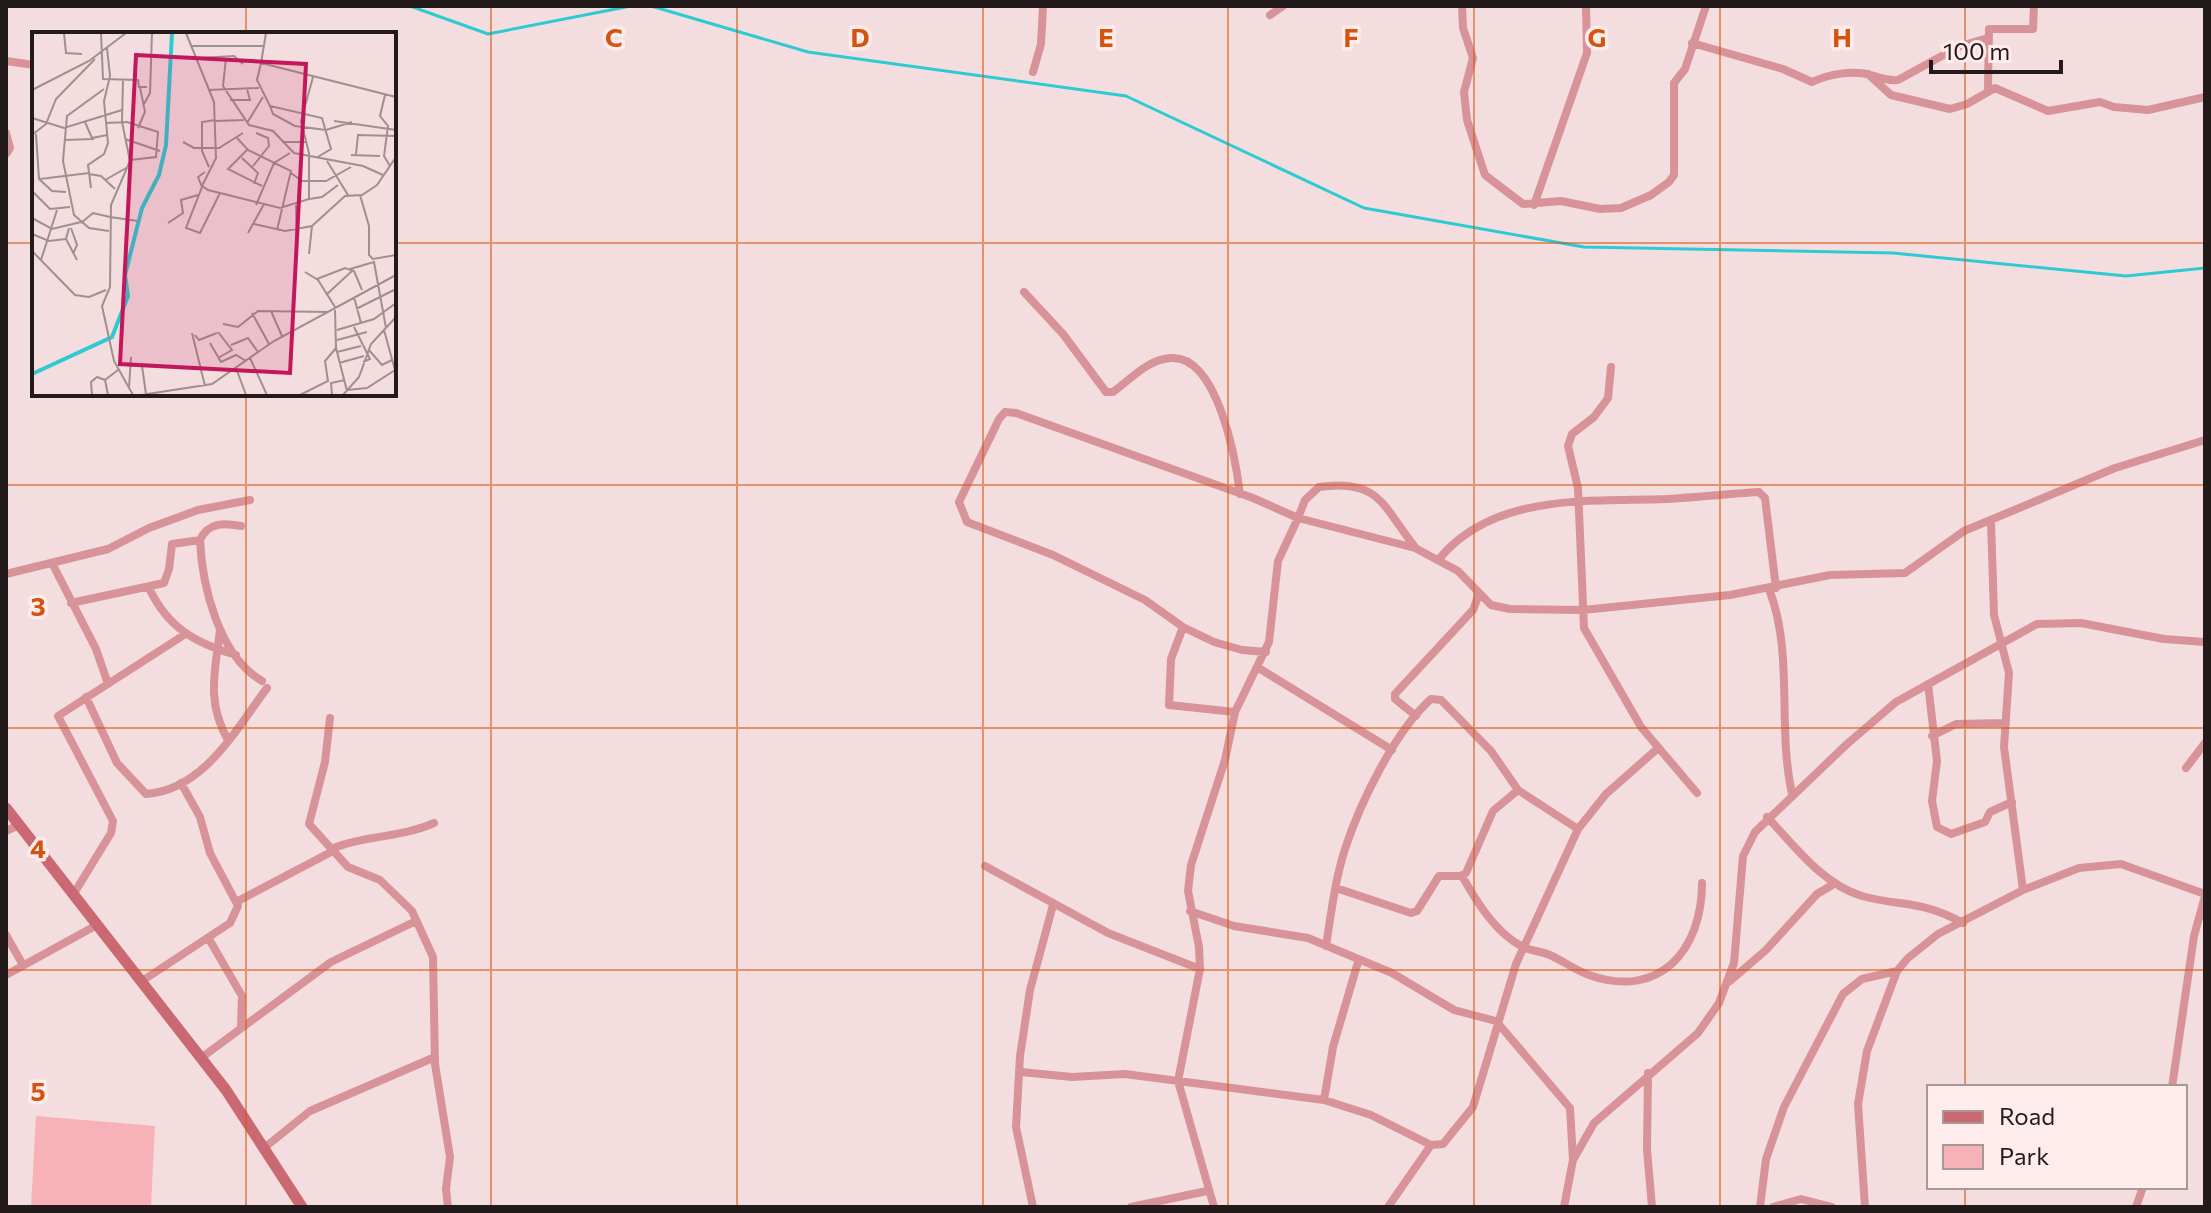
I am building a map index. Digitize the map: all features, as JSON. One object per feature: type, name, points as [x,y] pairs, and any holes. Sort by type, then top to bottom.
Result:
[{"type":"main road","points":[[7,812],[201,1058],[302,1207]]},
{"type":"street","points":[[1033,72],[1041,44],[1043,6]]},
{"type":"street","points":[[1270,15],[1283,6]]},
{"type":"street","points":[[1462,6],[1463,28],[1473,58],[1464,92],[1466,117],[1485,175],[1519,203],[1534,205],[1561,201],[1610,210],[1634,204],[1669,182],[1674,175],[1674,83],[1685,69],[1706,6]]},
{"type":"street","points":[[1534,205],[1587,53],[1586,6]]},
{"type":"street","points":[[1988,90],[1988,38],[1993,27],[2033,29],[2034,6]]},
{"type":"street","points":[[1692,43],[1783,69],[1812,82],[1827,75],[1868,74],[1889,81],[1898,80],[1960,46],[1988,38]]},
{"type":"street","points":[[6,61],[32,65]]},
{"type":"street","points":[[1868,74],[1891,95],[1950,109],[1998,88],[2048,111],[2100,102],[2121,108],[2157,110],[2205,97]]},
{"type":"street","points":[[6,133],[10,148],[6,154]]},
{"type":"street","points":[[1024,292],[1063,334],[1106,392],[1113,392],[1143,369],[1167,359],[1182,360],[1196,370],[1213,393],[1228,430],[1240,494]]},
{"type":"street","points":[[1611,367],[1608,398],[1569,439],[1569,455],[1579,499],[1584,628],[1599,659],[1657,749],[1697,793]]},
{"type":"street","points":[[1266,652],[1227,647],[1183,627],[1145,600],[1053,555],[967,522],[959,502],[990,431],[1009,412],[1240,494],[1298,518],[1415,548],[1439,559],[1467,578],[1491,605],[1510,609],[1583,610],[1772,588],[1830,575],[1905,573],[1964,531],[2115,468],[2205,440]]},
{"type":"street","points":[[1214,1207],[1178,1081],[1200,969],[1197,934],[1190,911],[1191,865],[1225,760],[1235,712],[1266,652],[1278,561],[1305,500],[1319,487],[1367,489],[1383,500],[1415,548]]},
{"type":"street","points":[[1439,559],[1484,523],[1579,499],[1761,493],[1765,498],[1772,588],[1781,626],[1785,759],[1792,794]]},
{"type":"street","points":[[6,574],[108,549],[149,528],[198,510],[250,500]]},
{"type":"street","points":[[1991,521],[1993,600],[2000,644],[2009,673],[2004,723],[2023,890]]},
{"type":"street","points":[[228,740],[218,723],[212,692],[220,630],[200,540],[203,533],[218,524],[241,526]]},
{"type":"street","points":[[71,603],[149,588],[168,578],[172,544],[200,540]]},
{"type":"street","points":[[52,563],[96,649],[108,684]]},
{"type":"street","points":[[149,588],[167,619],[184,635],[237,655]]},
{"type":"street","points":[[1416,716],[1397,701],[1395,694],[1473,610],[1479,594]]},
{"type":"street","points":[[1573,1160],[1601,1114],[1698,1033],[1719,1003],[1729,981],[1736,947],[1743,856],[1755,832],[1767,817],[1896,702],[2025,628],[2051,622],[2205,642]]},
{"type":"street","points":[[1183,627],[1171,659],[1169,705],[1235,712]]},
{"type":"street","points":[[86,697],[117,763],[140,790],[155,793],[181,783],[202,771],[228,740],[265,685],[237,655],[220,630]]},
{"type":"street","points":[[73,895],[111,833],[113,821],[59,722],[64,710],[184,635]]},
{"type":"street","points":[[1257,667],[1392,750]]},
{"type":"street","points":[[1928,684],[1937,761],[1932,801],[1934,820],[1942,831],[1951,834],[1985,822],[1990,812],[2012,802]]},
{"type":"street","points":[[1326,946],[1345,847],[1392,750],[1431,699],[1441,700],[1491,751],[1518,790],[1578,829]]},
{"type":"street","points":[[330,718],[325,762],[309,824],[356,872],[380,880],[412,911],[435,963],[432,1021],[450,1157],[446,1189],[448,1207]]},
{"type":"street","points":[[1932,736],[1956,724],[2004,723]]},
{"type":"street","points":[[2186,768],[2205,743]]},
{"type":"street","points":[[1388,1207],[1431,1145],[1450,1139],[1473,1107],[1496,1021],[1524,948],[1578,829],[1606,794],[1657,749]]},
{"type":"street","points":[[142,981],[209,939],[234,919],[238,901],[210,853],[200,817],[181,783]]},
{"type":"street","points":[[1462,876],[1493,811],[1518,790]]},
{"type":"street","points":[[1767,817],[1834,884],[1861,895],[1925,905],[1963,923]]},
{"type":"street","points":[[238,901],[355,839],[385,838],[434,823]]},
{"type":"street","points":[[6,831],[19,825]]},
{"type":"street","points":[[1865,1207],[1859,1100],[1869,1041],[1897,971],[1932,937],[2023,890],[2079,868],[2113,863],[2205,895],[2194,936],[2172,1085]]},
{"type":"street","points":[[985,866],[1053,905],[1139,947],[1200,969]]},
{"type":"street","points":[[1336,888],[1411,913],[1419,909],[1439,876],[1462,876]]},
{"type":"street","points":[[1462,876],[1493,923],[1524,948],[1545,953],[1600,978],[1634,980],[1661,975],[1680,956],[1696,928],[1702,907],[1702,883]]},
{"type":"street","points":[[1729,981],[1766,950],[1817,894],[1834,884]]},
{"type":"street","points":[[1033,1207],[1016,1127],[1026,1008],[1053,905]]},
{"type":"street","points":[[1190,911],[1234,926],[1298,936],[1326,946],[1358,962],[1392,973],[1454,1010],[1496,1021],[1570,1108],[1573,1160],[1564,1207]]},
{"type":"street","points":[[201,1058],[331,962],[416,921]]},
{"type":"street","points":[[6,975],[97,925]]},
{"type":"street","points":[[6,935],[23,965]]},
{"type":"street","points":[[209,939],[242,996],[241,1027]]},
{"type":"street","points":[[1324,1100],[1333,1047],[1358,962]]},
{"type":"street","points":[[1760,1207],[1766,1159],[1784,1107],[1843,994],[1862,979],[1897,971]]},
{"type":"street","points":[[264,1148],[310,1111],[435,1057]]},
{"type":"street","points":[[1021,1072],[1072,1077],[1125,1074],[1324,1100],[1371,1115],[1431,1145]]},
{"type":"street","points":[[1648,1073],[1647,1150],[1652,1207]]},
{"type":"street","points":[[1131,1207],[1207,1191]]},
{"type":"street","points":[[1773,1207],[1801,1199],[1832,1207]]},
{"type":"green space","points":[[36,1116],[155,1126],[151,1207],[31,1207]]},
{"type":"waterway","points":[[410,6],[488,34],[631,6]]},
{"type":"waterway","points":[[651,6],[808,52],[1126,96],[1364,208],[1584,247],[1893,253],[2126,276],[2205,268]]}]
